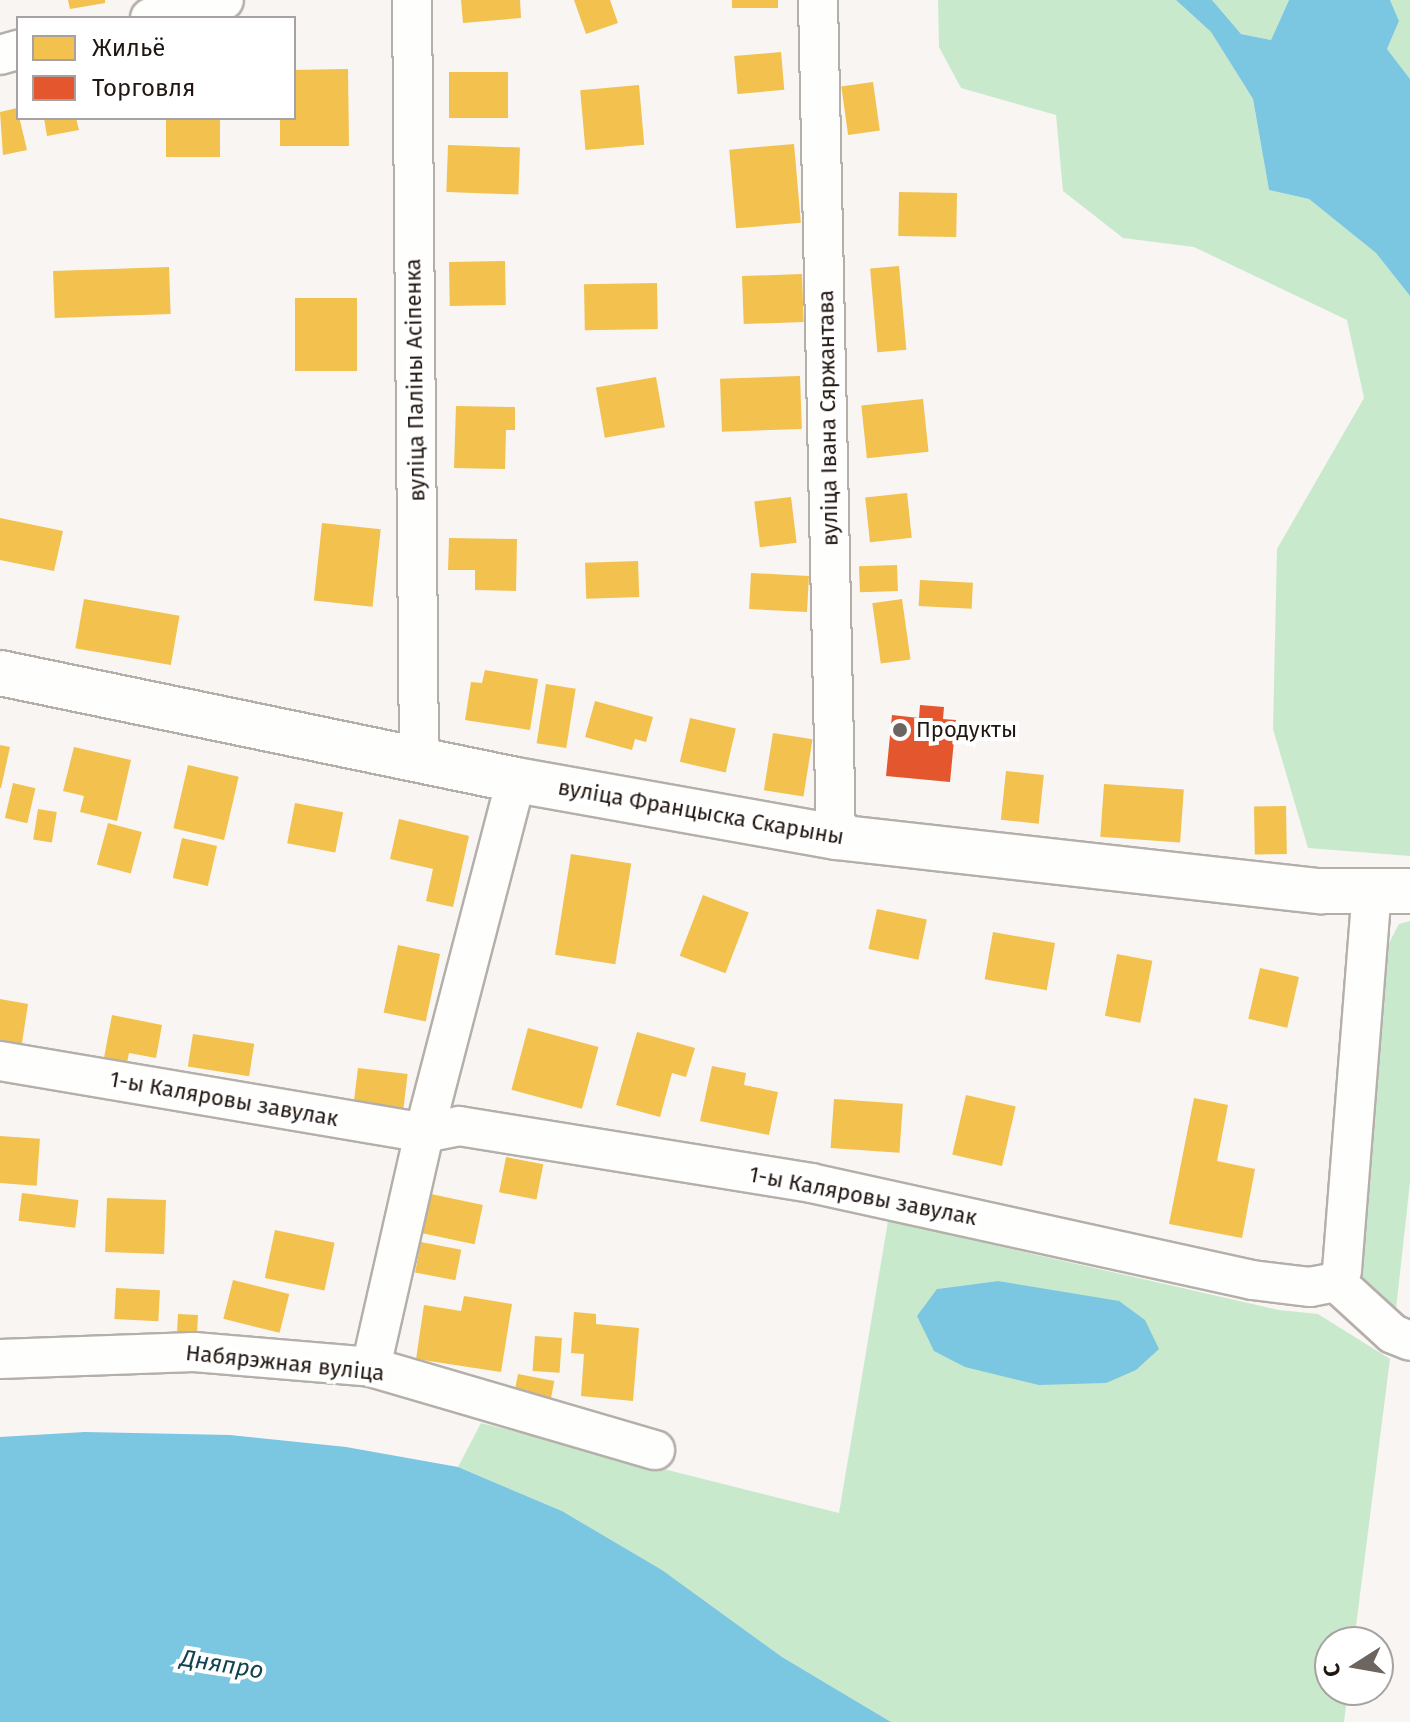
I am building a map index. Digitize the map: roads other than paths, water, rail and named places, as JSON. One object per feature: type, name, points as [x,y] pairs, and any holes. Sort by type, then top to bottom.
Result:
[{"type":"main road","name":"вуліца Францыска Скарыны","points":[[0,673],[516,780],[836,837],[1101,869],[1391,892]]},
{"type":"street","points":[[158,16],[224,0]]},
{"type":"street","name":"вуліца Паліны Асіпенка","points":[[412,0],[419,760]]},
{"type":"street","name":"вуліца Івана Сяржантава","points":[[818,0],[836,837]]},
{"type":"street","points":[[371,1367],[424,1133],[516,780]]},
{"type":"street","points":[[1391,892],[1342,1270],[1336,1282],[1393,1334],[1410,1341]]},
{"type":"street","name":"1-ы Каляровы завулак","points":[[0,1061],[424,1133],[459,1126],[811,1183],[1252,1280],[1310,1287],[1336,1282]]},
{"type":"street","name":"Набярэжная вуліца","points":[[0,1359],[194,1352],[371,1367],[655,1450]]},
{"type":"water","points":[[1176,0],[1212,0],[1241,34],[1271,40],[1289,0],[1390,0],[1399,21],[1387,49],[1410,79],[1410,296],[1376,253],[1309,199],[1269,190],[1253,99],[1211,32]]},
{"type":"water","points":[[998,1281],[1119,1301],[1145,1320],[1159,1349],[1136,1370],[1106,1383],[1039,1385],[965,1367],[934,1351],[917,1316],[937,1289]]},
{"type":"water","name":"Дняпро","points":[[85,1432],[230,1435],[346,1447],[458,1467],[562,1511],[662,1570],[782,1657],[891,1722],[0,1722],[0,1437]]},
{"type":"place","name":"Продукты","points":[[900,730]]}]
